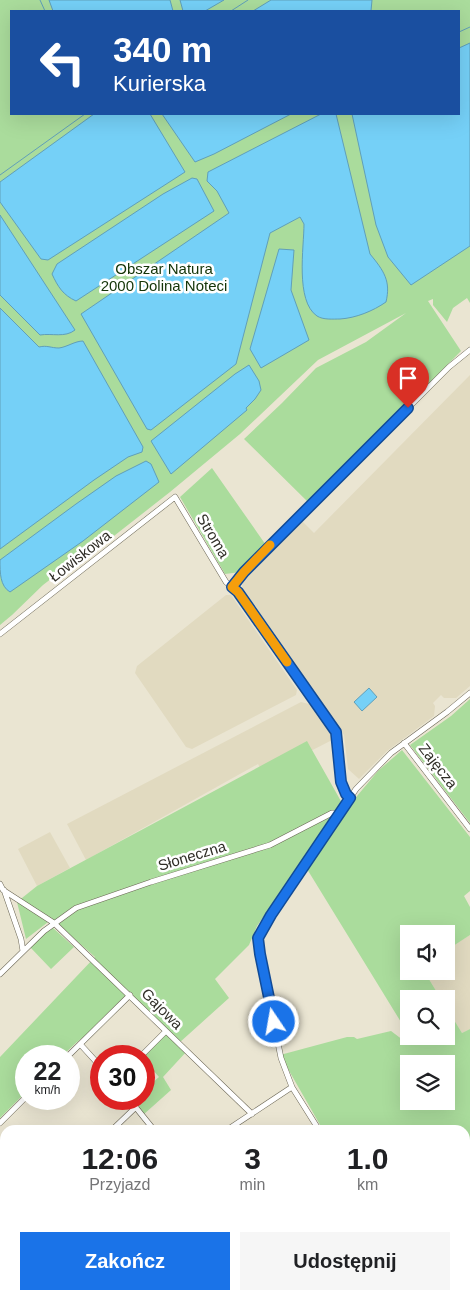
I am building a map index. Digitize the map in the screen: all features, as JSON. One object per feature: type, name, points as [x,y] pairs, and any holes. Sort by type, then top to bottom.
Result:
[{"type":"street","points":[[232,587],[244,572],[449,367],[470,350]]},
{"type":"street","name":"Stroma","points":[[175,497],[226,582],[238,592],[336,732],[341,782],[346,794],[350,798]]},
{"type":"street","name":"Łowiskowa","points":[[0,634],[175,497]]},
{"type":"street","points":[[316,1125],[292,1087],[281,1058],[258,938],[271,915],[350,798],[376,768],[404,743],[435,722],[470,693]]},
{"type":"street","name":"Zajęcza","points":[[404,743],[470,829]]},
{"type":"street","name":"Słoneczna","points":[[0,974],[54,923],[76,908],[270,845],[332,813],[339,813]]},
{"type":"street","points":[[0,884],[4,890],[21,939],[23,951]]},
{"type":"street","points":[[4,890],[54,923]]},
{"type":"street","name":"Gajowa","points":[[54,923],[252,1114]]},
{"type":"street","points":[[90,1055],[80,1044],[130,995]]},
{"type":"street","points":[[152,1045],[166,1031]]},
{"type":"street","points":[[235,1125],[292,1087]]},
{"type":"street","points":[[0,1123],[15,1108]]},
{"type":"street","points":[[117,1125],[133,1110]]},
{"type":"street","points":[[138,1110],[150,1125]]},
{"type":"shaded area","points":[[470,375],[470,686],[456,698],[444,698],[441,695],[433,703],[435,706],[434,716],[387,751],[359,779],[348,769],[344,735],[242,589],[243,578],[301,520],[314,533]]},
{"type":"shaded area","points":[[226,595],[231,595],[297,690],[296,695],[192,749],[186,747],[135,673],[137,666]]},
{"type":"shaded area","points":[[301,702],[309,704],[334,739],[264,775],[258,764],[86,860],[67,824]]},
{"type":"shaded area","points":[[50,832],[70,868],[37,886],[18,849]]},
{"type":"shaded area","points":[[470,935],[470,1029],[462,1033],[455,1022],[455,990],[436,990],[429,980],[455,980],[455,944]]},
{"type":"green space","name":"Obszar Natura 2000 Dolina Noteci","points":[[0,0],[470,0],[470,303],[467,298],[453,308],[447,322],[433,305],[433,299],[428,301],[461,351],[310,504],[244,439],[316,368],[366,342],[406,313],[318,360],[240,434],[82,561],[77,559],[43,585],[0,625]]},
{"type":"green space","points":[[212,468],[268,548],[241,572],[225,574],[180,497]]},
{"type":"green space","points":[[470,699],[470,823],[410,745],[451,716]]},
{"type":"green space","points":[[307,741],[342,803],[257,926],[249,945],[215,979],[229,998],[179,1043],[187,1051],[163,1077],[171,1090],[155,1104],[155,1080],[159,1077],[155,1072],[154,1045],[166,1031],[130,993],[103,1022],[74,1045],[15,1045],[15,1103],[0,1118],[0,1057],[95,957],[52,919],[26,939],[17,902],[37,886]]},
{"type":"green space","points":[[402,750],[470,837],[470,891],[464,896],[470,907],[470,935],[455,945],[455,925],[400,925],[400,980],[429,980],[436,990],[400,990],[400,1020],[307,869],[352,802],[378,771]]},
{"type":"green space","points":[[52,927],[74,947],[51,969],[30,947]]},
{"type":"green space","points":[[455,1022],[462,1033],[470,1029],[470,1125],[320,1125],[280,1055],[347,1037],[357,1039],[391,1031],[400,1038],[400,1045],[455,1045]]},
{"type":"green space","points":[[139,1110],[149,1110],[143,1115]]},
{"type":"water","points":[[49,0],[170,0],[173,10],[53,10]]},
{"type":"water","points":[[180,0],[224,0],[207,10],[183,10]]},
{"type":"water","points":[[271,0],[372,0],[371,10],[255,10]]},
{"type":"water","points":[[470,43],[470,246],[411,285],[388,257],[376,225],[352,115],[460,115],[460,48]]},
{"type":"water","points":[[93,115],[151,115],[185,172],[48,260],[41,259],[0,202],[0,182]]},
{"type":"water","points":[[163,115],[289,115],[214,154],[195,162]]},
{"type":"water","points":[[319,115],[336,115],[370,254],[383,271],[387,282],[386,302],[358,316],[331,319],[317,316],[310,309],[303,286],[304,224],[300,217],[270,233],[236,364],[151,430],[147,429],[81,314],[229,213],[217,191],[207,181],[208,172]]},
{"type":"water","points":[[192,178],[197,179],[214,211],[76,301],[61,290],[52,274],[57,264],[163,194]]},
{"type":"water","points":[[0,215],[75,330],[63,335],[40,335],[0,295]]},
{"type":"water","points":[[279,249],[294,250],[291,290],[309,340],[261,368],[250,349]]},
{"type":"water","points":[[0,308],[39,347],[59,348],[83,341],[143,447],[142,452],[128,457],[94,480],[0,549]]},
{"type":"water","points":[[249,365],[259,381],[261,390],[255,399],[246,408],[247,410],[171,474],[151,441]]},
{"type":"water","points":[[146,461],[151,464],[159,482],[83,541],[10,592],[4,586],[1,579],[0,560],[116,476]]},
{"type":"water","points":[[369,688],[377,697],[362,711],[354,702]]},
{"type":"waterway","points":[[40,0],[45,10]]},
{"type":"waterway","points":[[233,10],[248,0]]},
{"type":"waterway","points":[[460,32],[470,27]]},
{"type":"waterway","points":[[0,175],[84,115]]},
{"type":"slow traffic","points":[[270,545],[232,587],[238,592],[287,662]]},
{"type":"route","points":[[274,1022],[258,938],[271,915],[350,798],[346,794],[341,782],[336,732],[238,592],[232,587],[244,572],[408,408]]}]
